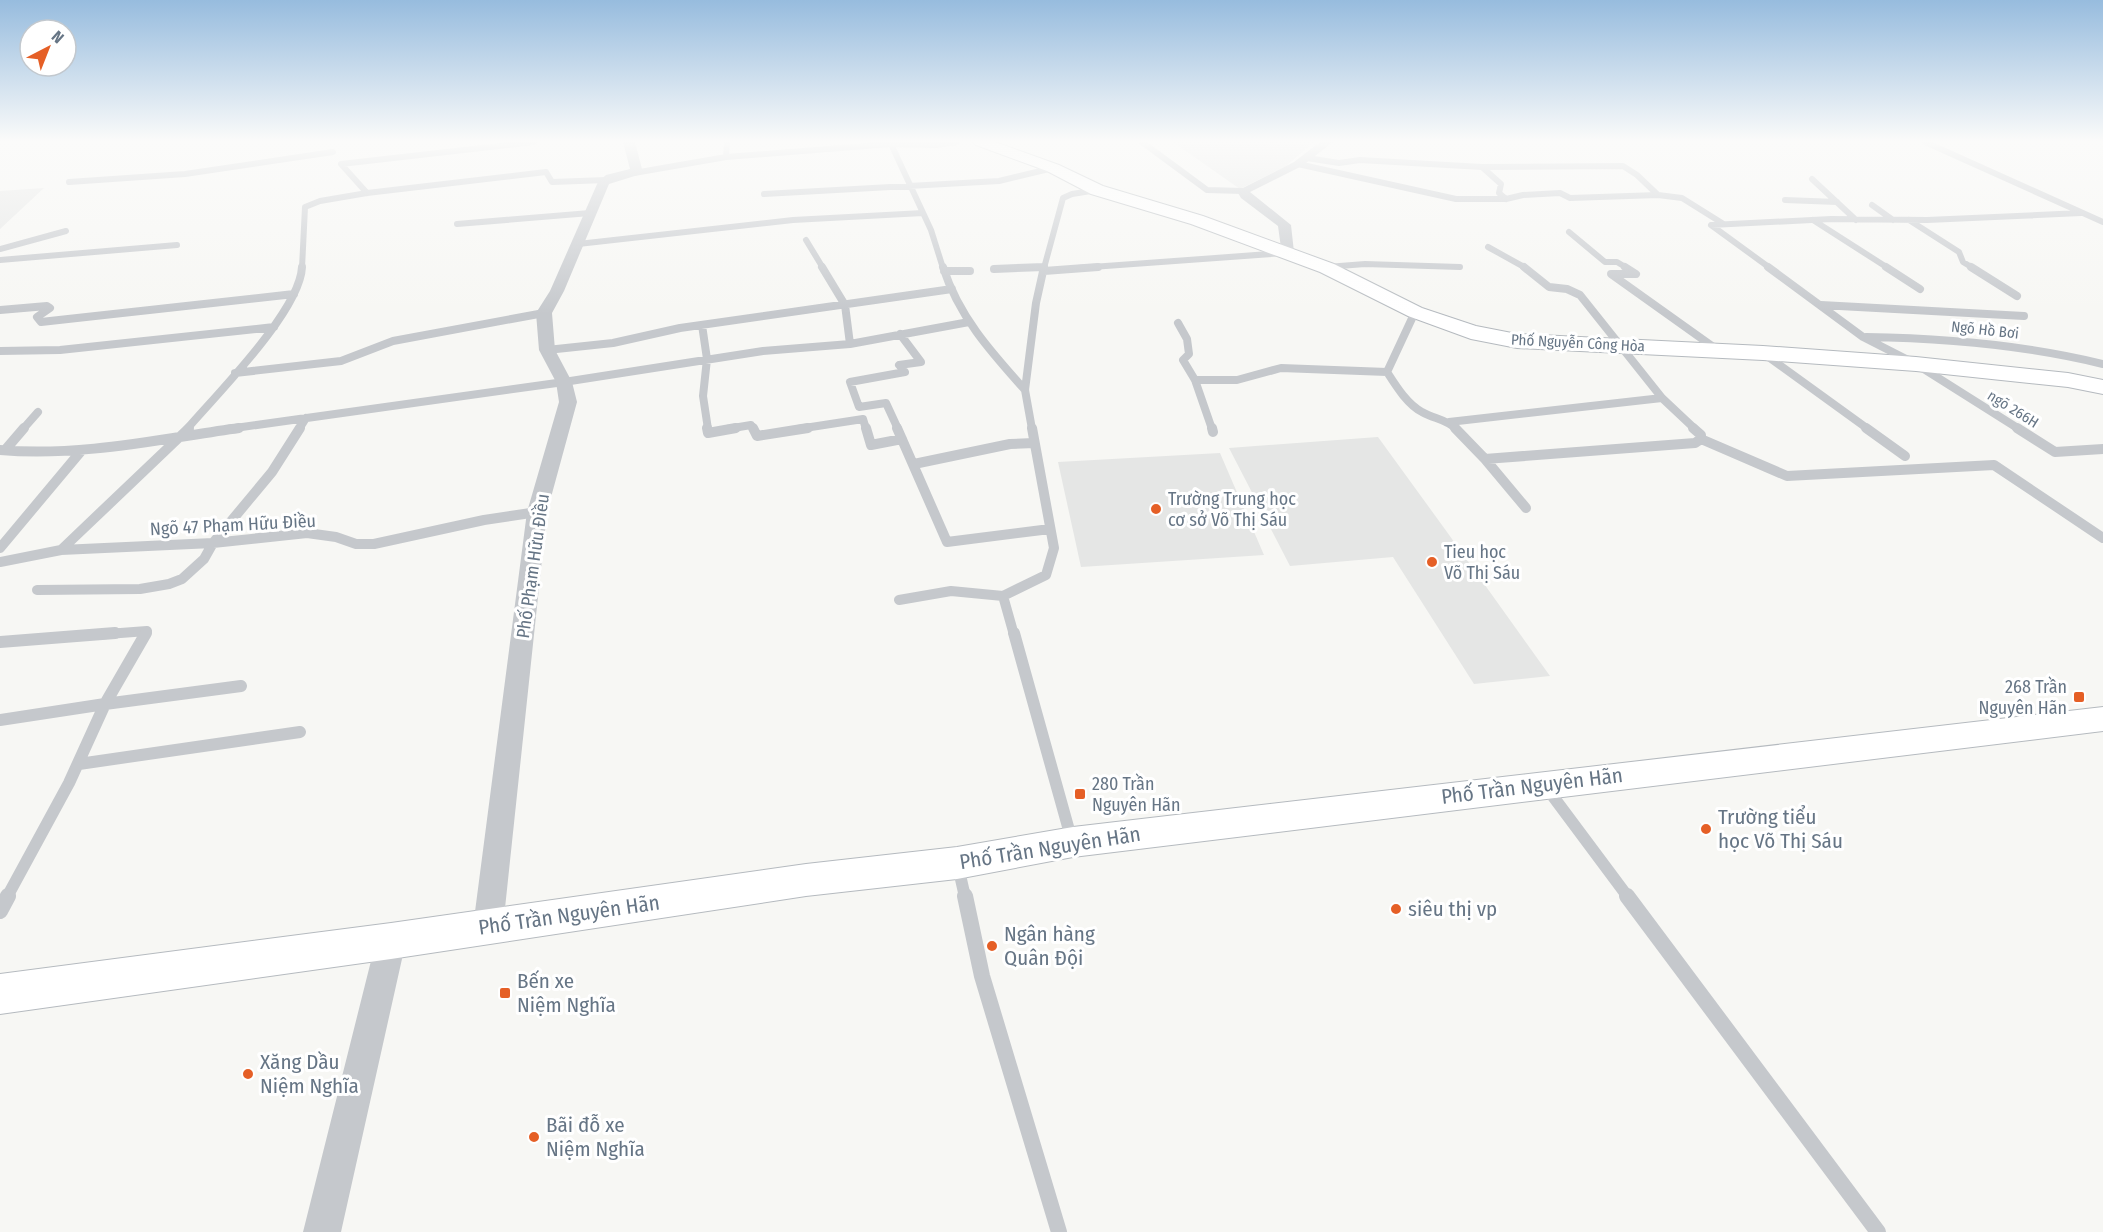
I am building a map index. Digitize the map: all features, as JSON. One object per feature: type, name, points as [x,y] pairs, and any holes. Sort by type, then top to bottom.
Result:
[{"type":"street","points":[[544,313],[578,244],[597,199]]},
{"type":"street","name":"Phố Nguyễn Công Hòa","points":[[1129,199],[1197,220],[1327,267],[1415,312],[1471,332],[1516,341],[1763,353],[1916,364],[2068,380],[2103,387]]},
{"type":"street","points":[[1251,199],[1284,225],[1287,252]]},
{"type":"street","name":"Phố Phạm Hữu Điều","points":[[488,927],[537,512],[568,402],[564,382],[547,350],[544,313]]},
{"type":"street","name":"Phố Trần Nguyên Hãn","points":[[0,994],[391,941],[806,880],[957,862],[1073,842],[2103,718]]},
{"type":"street","points":[[322,1232],[391,941]]},
{"type":"lane","points":[[60,550],[181,437],[274,327],[294,294],[302,273],[306,207],[329,199]]},
{"type":"lane","points":[[917,199],[931,230],[944,272],[969,322],[981,341],[1025,390]]},
{"type":"lane","points":[[899,600],[921,594],[969,589],[1003,596],[1046,575],[1054,548],[1025,390],[1036,303],[1063,199]]},
{"type":"lane","points":[[1684,199],[1723,224],[2080,213]]},
{"type":"lane","points":[[1834,199],[1856,220]]},
{"type":"lane","points":[[2051,199],[2103,222]]},
{"type":"lane","points":[[1785,200],[1837,202]]},
{"type":"lane","points":[[1872,205],[1893,220]]},
{"type":"lane","points":[[457,224],[590,213]]},
{"type":"lane","points":[[578,244],[793,220],[923,213]]},
{"type":"lane","points":[[1812,220],[1920,289]]},
{"type":"lane","points":[[1909,220],[1959,252],[1963,262],[2017,296]]},
{"type":"lane","name":"ngõ 266H","points":[[1723,224],[1711,225],[1863,337],[1916,364],[2055,452],[2103,449]]},
{"type":"lane","points":[[0,249],[66,231]]},
{"type":"lane","points":[[1569,232],[1605,261],[1617,262],[1636,274],[1611,274],[1719,351]]},
{"type":"lane","points":[[806,240],[845,305],[850,344]]},
{"type":"lane","points":[[0,260],[177,245]]},
{"type":"lane","points":[[1488,247],[1529,270],[1549,287],[1567,289],[1580,295],[1662,398],[1701,435],[1701,439]]},
{"type":"lane","points":[[994,269],[1044,269],[1287,252]]},
{"type":"lane","points":[[1327,267],[1365,264],[1460,267]]},
{"type":"lane","points":[[944,272],[970,271]]},
{"type":"lane","points":[[547,350],[613,344],[702,325],[952,289]]},
{"type":"lane","points":[[0,310],[47,306],[50,308],[37,317],[41,322],[294,294]]},
{"type":"lane","points":[[1821,305],[2024,316]]},
{"type":"lane","points":[[1387,372],[1415,312]]},
{"type":"lane","points":[[235,373],[341,361],[357,357],[393,340],[544,313]]},
{"type":"lane","points":[[3,449],[35,453],[82,450],[181,437],[763,351],[850,344],[969,322]]},
{"type":"lane","points":[[1178,323],[1187,339],[1188,346],[1189,354],[1183,360],[1195,380],[1213,432]]},
{"type":"lane","points":[[702,325],[707,359],[703,396],[708,433],[751,425],[757,436],[863,419],[871,445],[902,439]]},
{"type":"lane","points":[[0,351],[60,350],[274,327]]},
{"type":"lane","points":[[900,334],[921,362],[899,365],[905,372],[850,382],[859,407],[886,403],[947,542],[1050,529]]},
{"type":"lane","name":"Ngõ Hồ Bơi","points":[[1863,337],[1981,341],[2067,354],[2103,364]]},
{"type":"lane","points":[[1763,353],[1905,456]]},
{"type":"lane","points":[[1195,380],[1237,380],[1281,368],[1387,372]]},
{"type":"lane","points":[[1387,372],[1400,392],[1421,412],[1449,422],[1662,398]]},
{"type":"lane","points":[[3,449],[38,412]]},
{"type":"lane","points":[[37,590],[139,590],[169,585],[193,573],[207,557],[213,543],[272,472],[306,418]]},
{"type":"lane","points":[[1449,422],[1485,459],[1526,508]]},
{"type":"lane","points":[[1485,459],[1664,446],[1695,443],[1701,439]]},
{"type":"lane","points":[[1701,439],[1787,476],[1994,465],[2103,538]]},
{"type":"lane","points":[[914,464],[1010,444],[1034,443]]},
{"type":"lane","points":[[0,548],[82,450]]},
{"type":"lane","name":"Ngõ 47 Phạm Hữu Điều","points":[[0,562],[60,550],[213,543],[307,533],[336,537],[356,544],[374,544],[484,520],[537,512]]},
{"type":"lane","points":[[1003,596],[1073,842]]},
{"type":"lane","points":[[0,642],[147,631],[105,704],[79,764],[0,911]]},
{"type":"lane","points":[[0,720],[241,686]]},
{"type":"lane","points":[[79,764],[300,732]]},
{"type":"lane","points":[[1544,785],[1878,1232]]},
{"type":"lane","points":[[957,862],[982,976],[1059,1232]]},
{"type":"shaded area","points":[[0,199],[32,199],[0,229]]},
{"type":"shaded area","name":"Tieu học Võ Thị Sáu","points":[[1378,437],[1550,676],[1474,684],[1393,557],[1290,566],[1229,448]]},
{"type":"shaded area","name":"Trường Trung học cơ sở Võ Thị Sáu","points":[[1220,453],[1264,555],[1081,567],[1058,462]]},
{"type":"place","name":"Trường Trung học cơ sở Võ Thị Sáu","points":[[1156,509]]},
{"type":"place","name":"Tieu học Võ Thị Sáu","points":[[1432,562]]},
{"type":"place","name":"268 Trần Nguyên Hãn","points":[[2079,697]]},
{"type":"place","name":"280 Trần Nguyên Hãn","points":[[1080,794]]},
{"type":"place","name":"Trường tiểu học Võ Thị Sáu","points":[[1706,829]]},
{"type":"place","name":"siêu thị vp","points":[[1396,909]]},
{"type":"place","name":"Ngân hàng Quân Đội","points":[[992,946]]},
{"type":"place","name":"Bến xe Niệm Nghĩa","points":[[505,993]]},
{"type":"place","name":"Xăng Dầu Niệm Nghĩa","points":[[248,1074]]},
{"type":"place","name":"Bãi đỗ xe Niệm Nghĩa","points":[[534,1137]]}]
